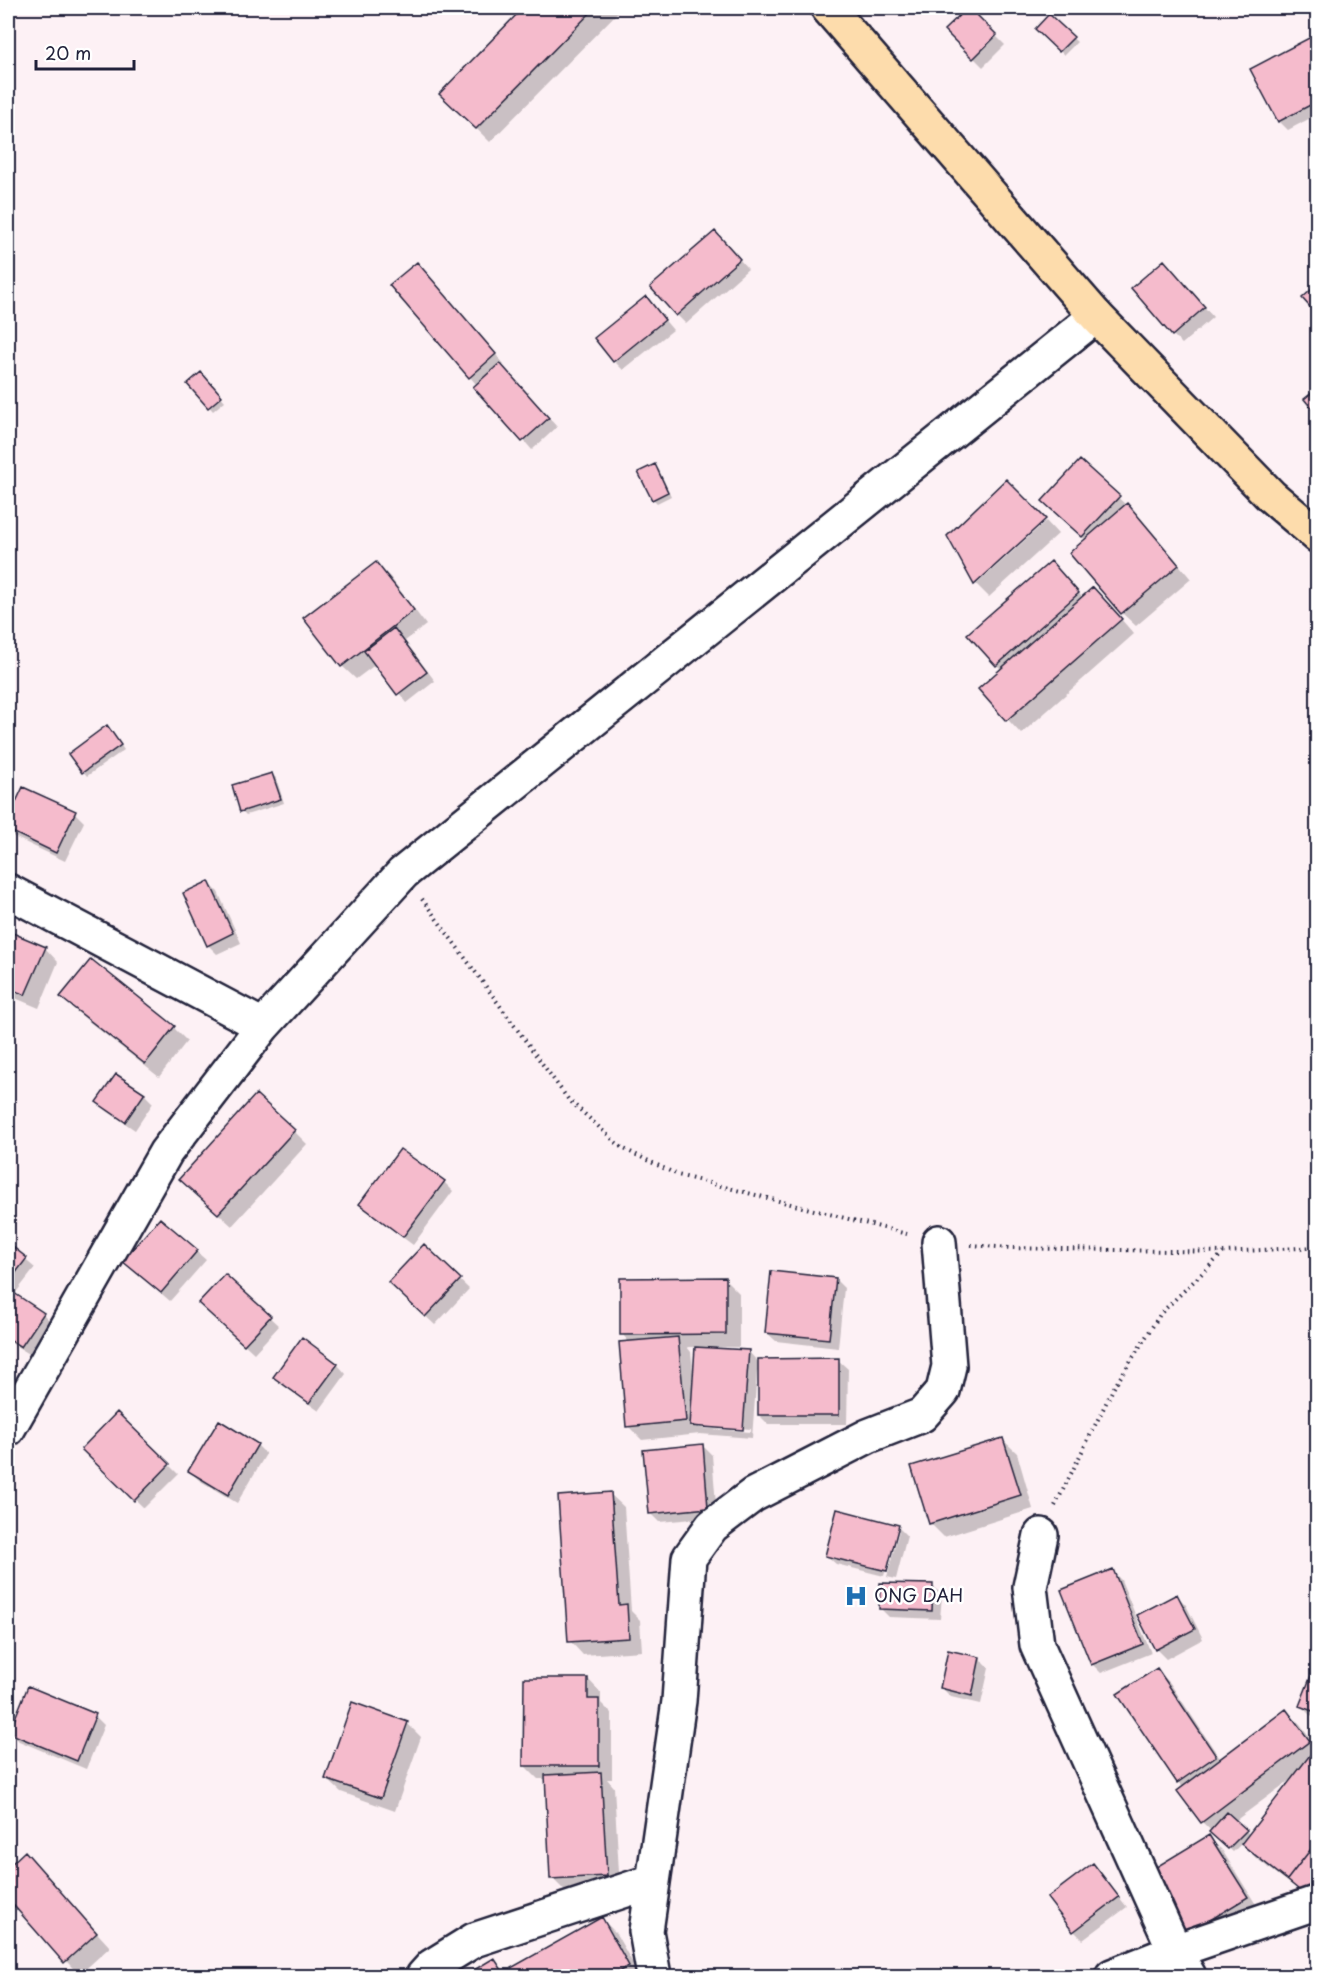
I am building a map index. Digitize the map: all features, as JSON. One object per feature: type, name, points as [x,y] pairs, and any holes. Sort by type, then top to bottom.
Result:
[{"type":"highway","points":[[828,8],[1096,316],[1271,495],[1317,536]]},
{"type":"street","points":[[8,1429],[166,1152],[263,1026],[403,873],[1096,316]]},
{"type":"street","points":[[8,891],[263,1026]]},
{"type":"street","points":[[654,1977],[646,1931],[679,1701],[689,1558],[712,1526],[753,1495],[868,1436],[922,1415],[943,1391],[950,1366],[939,1242]]},
{"type":"street","points":[[1041,1535],[1030,1587],[1036,1645],[1182,1964]]},
{"type":"street","points":[[423,1977],[432,1966],[474,1940],[653,1881]]},
{"type":"street","points":[[1112,1977],[1182,1964],[1317,1902]]},
{"type":"path","points":[[403,873],[568,1099],[622,1148],[678,1175],[939,1242],[1010,1248],[1224,1252],[1317,1247]]},
{"type":"path","points":[[1041,1535],[1113,1389],[1161,1313],[1224,1252]]},
{"type":"building","points":[[523,8],[595,8],[476,129],[439,94]]},
{"type":"building","points":[[967,8],[970,8],[997,35],[973,59],[944,30]]},
{"type":"building","points":[[1049,14],[1074,37],[1059,52],[1035,29]]},
{"type":"building","points":[[1311,37],[1318,50],[1318,101],[1278,122],[1250,69]]},
{"type":"building","points":[[715,231],[740,259],[676,316],[650,287]]},
{"type":"building","points":[[1164,260],[1205,307],[1172,336],[1131,288]]},
{"type":"building","points":[[417,262],[496,354],[469,378],[389,285]]},
{"type":"building","points":[[1318,284],[1318,316],[1302,298]]},
{"type":"building","points":[[646,296],[665,320],[613,362],[594,338]]},
{"type":"building","points":[[500,363],[549,418],[522,442],[473,387]]},
{"type":"building","points":[[201,372],[222,396],[208,408],[187,384]]},
{"type":"building","points":[[1318,388],[1318,416],[1304,399]]},
{"type":"building","points":[[1080,460],[1120,496],[1082,537],[1042,501]]},
{"type":"building","points":[[655,464],[668,492],[652,500],[638,472]]},
{"type":"building","points":[[1006,479],[1046,519],[974,585],[947,536]]},
{"type":"building","points":[[1127,503],[1179,565],[1121,614],[1069,553]]},
{"type":"building","points":[[1051,561],[1079,593],[996,666],[967,634]]},
{"type":"building","points":[[376,562],[414,610],[341,667],[303,618]]},
{"type":"building","points":[[1093,587],[1122,619],[1006,721],[978,689]]},
{"type":"building","points":[[394,628],[427,672],[397,695],[364,651]]},
{"type":"building","points":[[107,725],[121,745],[82,773],[68,754]]},
{"type":"building","points":[[272,773],[281,799],[240,812],[232,785]]},
{"type":"building","points":[[23,787],[76,811],[56,853],[8,830],[8,819]]},
{"type":"building","points":[[209,881],[233,933],[207,946],[183,893]]},
{"type":"building","points":[[8,931],[46,947],[25,995],[8,988]]},
{"type":"building","points":[[91,959],[175,1026],[145,1064],[60,997]]},
{"type":"building","points":[[116,1074],[145,1093],[125,1122],[96,1102]]},
{"type":"building","points":[[256,1094],[295,1130],[218,1214],[179,1179]]},
{"type":"building","points":[[400,1149],[445,1181],[403,1237],[359,1204]]},
{"type":"building","points":[[160,1218],[198,1250],[161,1293],[122,1261]]},
{"type":"building","points":[[8,1243],[27,1258],[8,1283]]},
{"type":"building","points":[[424,1244],[461,1279],[425,1317],[388,1282]]},
{"type":"building","points":[[771,1271],[836,1278],[829,1339],[765,1333]]},
{"type":"building","points":[[225,1274],[271,1316],[244,1345],[198,1303]]},
{"type":"building","points":[[726,1277],[726,1334],[620,1335],[620,1278]]},
{"type":"building","points":[[8,1289],[44,1313],[21,1347],[8,1339]]},
{"type":"building","points":[[302,1337],[338,1364],[309,1403],[273,1377]]},
{"type":"building","points":[[678,1337],[686,1421],[626,1427],[619,1342]]},
{"type":"building","points":[[695,1347],[749,1350],[743,1430],[690,1426]]},
{"type":"building","points":[[839,1358],[839,1415],[758,1415],[758,1359]]},
{"type":"building","points":[[117,1412],[170,1464],[134,1501],[81,1449]]},
{"type":"building","points":[[219,1420],[258,1444],[228,1495],[188,1471]]},
{"type":"building","points":[[1003,1438],[1021,1495],[929,1524],[911,1466]]},
{"type":"building","points":[[703,1444],[708,1508],[649,1514],[643,1450]]},
{"type":"building","points":[[611,1492],[619,1605],[627,1604],[629,1638],[568,1642],[558,1496]]},
{"type":"building","points":[[837,1509],[899,1525],[887,1571],[825,1556]]},
{"type":"building","points":[[1113,1569],[1143,1644],[1091,1665],[1061,1590]]},
{"type":"building","points":[[880,1583],[933,1584],[932,1611],[879,1609]]},
{"type":"building","points":[[1177,1594],[1195,1629],[1155,1650],[1137,1615]]},
{"type":"building","points":[[948,1650],[980,1657],[972,1696],[940,1688]]},
{"type":"building","points":[[1318,1658],[1318,1713],[1299,1706]]},
{"type":"building","points":[[1157,1668],[1216,1756],[1177,1783],[1117,1694]]},
{"type":"building","points":[[524,1678],[588,1678],[588,1699],[599,1699],[599,1766],[523,1766]]},
{"type":"building","points":[[28,1686],[96,1714],[77,1761],[9,1733]]},
{"type":"building","points":[[352,1702],[408,1722],[381,1798],[325,1779]]},
{"type":"building","points":[[1286,1709],[1310,1741],[1201,1823],[1177,1791]]},
{"type":"building","points":[[1310,1755],[1318,1761],[1318,1840],[1287,1880],[1241,1844]]},
{"type":"building","points":[[601,1772],[607,1876],[550,1879],[545,1775]]},
{"type":"building","points":[[1227,1812],[1247,1830],[1228,1849],[1209,1832]]},
{"type":"building","points":[[1209,1835],[1248,1897],[1187,1934],[1148,1872]]},
{"type":"building","points":[[1318,1840],[1318,1889],[1310,1899],[1287,1880]]},
{"type":"building","points":[[25,1851],[97,1933],[64,1963],[8,1899],[8,1867]]},
{"type":"building","points":[[1093,1863],[1119,1897],[1073,1932],[1047,1898]]},
{"type":"building","points":[[602,1917],[629,1966],[611,1976],[516,1976],[511,1968]]},
{"type":"building","points":[[494,1958],[506,1976],[464,1976]]},
{"type":"place","name":"ONG DAH","points":[[856,1596]]}]
